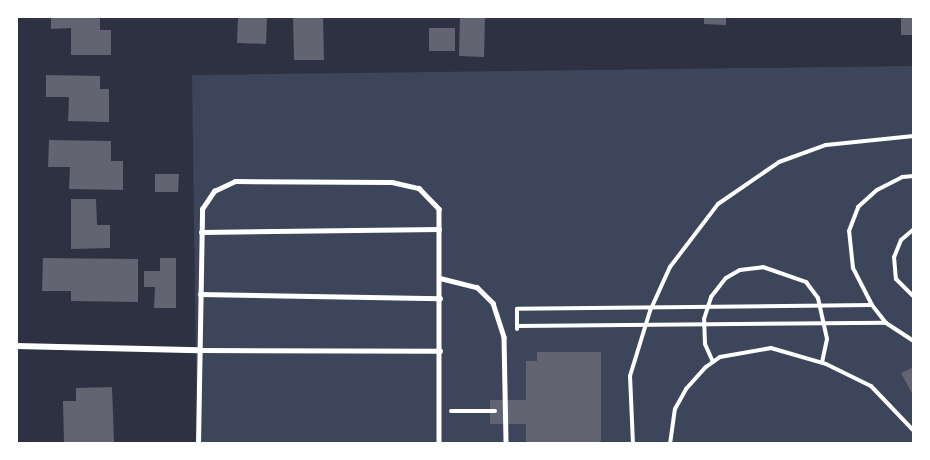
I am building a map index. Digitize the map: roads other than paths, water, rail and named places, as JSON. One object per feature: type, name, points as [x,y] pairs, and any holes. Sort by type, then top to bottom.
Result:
[{"type":"street","points":[[16,346],[199,350]]},
{"type":"lane","points":[[198,444],[202,209],[214,191],[235,181],[392,182],[419,188],[439,209],[439,444]]},
{"type":"lane","points":[[201,232],[439,229]]},
{"type":"lane","points":[[440,278],[477,287],[493,303],[504,337],[506,444]]},
{"type":"lane","points":[[200,294],[440,298]]},
{"type":"lane","points":[[199,350],[440,351]]}]
